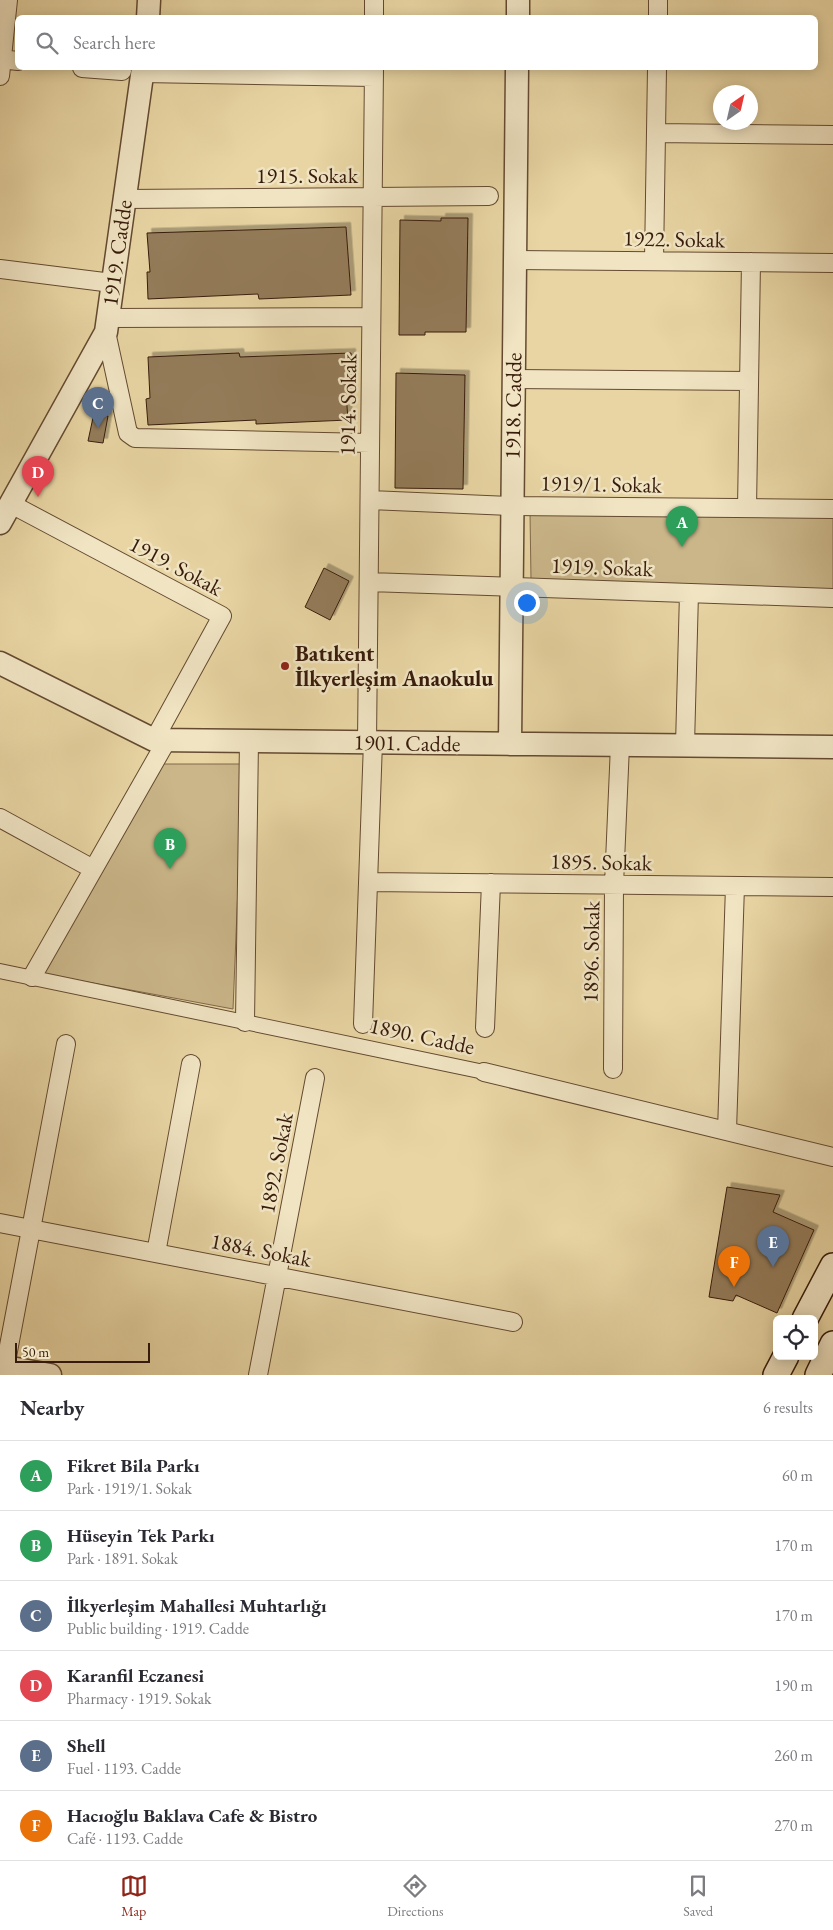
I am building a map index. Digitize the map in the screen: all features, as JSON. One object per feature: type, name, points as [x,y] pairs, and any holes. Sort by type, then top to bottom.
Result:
[{"type":"main road","points":[[808,1315],[829,1281]]},
{"type":"main road","points":[[818,1375],[833,1344]]},
{"type":"main road","points":[[776,1375],[784,1360]]},
{"type":"street","points":[[5,64],[8,0]]},
{"type":"street","points":[[148,15],[149,0]]},
{"type":"street","points":[[374,0],[374,15]]},
{"type":"street","points":[[518,0],[518,15]]},
{"type":"street","points":[[658,0],[658,15]]},
{"type":"street","points":[[117,70],[374,72]]},
{"type":"street","name":"1918. Cadde","points":[[510,744],[517,70]]},
{"type":"street","points":[[654,261],[657,70]]},
{"type":"street","name":"1919. Cadde","points":[[135,71],[124,199],[107,325],[128,433],[135,438],[370,444]]},
{"type":"street","name":"1914. Sokak","points":[[363,1024],[370,742],[369,582],[374,72]]},
{"type":"street","points":[[656,133],[833,135]]},
{"type":"street","name":"1915. Sokak","points":[[124,199],[490,196]]},
{"type":"street","name":"1922. Sokak","points":[[515,260],[833,263]]},
{"type":"street","points":[[747,508],[751,262]]},
{"type":"street","points":[[0,269],[112,283]]},
{"type":"street","points":[[0,523],[107,325],[371,317]]},
{"type":"street","points":[[514,379],[749,381]]},
{"type":"street","name":"1919/1. Sokak","points":[[370,500],[512,506],[833,509]]},
{"type":"street","name":"1919. Sokak","points":[[11,504],[222,616],[160,740]]},
{"type":"street","name":"1919. Sokak","points":[[369,582],[833,598]]},
{"type":"street","points":[[685,746],[689,593]]},
{"type":"street","name":"1901. Cadde","points":[[0,663],[160,740],[833,747]]},
{"type":"street","points":[[32,978],[93,869],[160,740]]},
{"type":"street","points":[[245,1022],[248,741]]},
{"type":"street","name":"1896. Sokak","points":[[613,1069],[614,885],[620,745]]},
{"type":"street","points":[[0,818],[93,869]]},
{"type":"street","name":"1895. Sokak","points":[[368,882],[833,887]]},
{"type":"street","points":[[485,1028],[491,883]]},
{"type":"street","points":[[727,1132],[735,886]]},
{"type":"street","name":"1890. Cadde","points":[[0,971],[484,1072],[833,1158]]},
{"type":"street","points":[[50,1375],[3,1366],[66,1044]]},
{"type":"street","points":[[156,1253],[191,1064]]},
{"type":"street","name":"1892. Sokak","points":[[258,1375],[315,1078]]},
{"type":"street","name":"1884. Sokak","points":[[0,1223],[513,1322]]},
{"type":"shaded area","points":[[530,513],[833,514],[833,591],[531,580]]},
{"type":"shaded area","points":[[162,764],[243,764],[233,1009],[39,973]]},
{"type":"building","points":[[441,218],[468,218],[466,332],[425,332],[425,335],[399,335],[400,220],[441,221]]},
{"type":"building","points":[[346,227],[351,295],[259,299],[258,294],[148,299],[147,272],[150,272],[147,233]]},
{"type":"building","points":[[239,353],[240,357],[351,353],[353,379],[345,379],[348,420],[256,424],[256,420],[148,425],[146,399],[150,398],[148,357]]},
{"type":"building","points":[[396,373],[465,375],[463,489],[395,488]]},
{"type":"building","points":[[94,413],[108,416],[103,443],[88,441]]},
{"type":"building","points":[[324,568],[349,581],[330,620],[305,607]]},
{"type":"building","points":[[727,1187],[780,1195],[773,1212],[814,1230],[777,1313],[736,1295],[733,1301],[709,1297]]},
{"type":"place","name":"İlkyerleşim Mahallesi Muhtarlığı","points":[[98,428]]},
{"type":"place","name":"Karanfil Eczanesi","points":[[38,497]]},
{"type":"place","name":"Fikret Bila Parkı","points":[[682,547]]},
{"type":"place","name":"Batıkent İlkyerleşim Anaokulu","points":[[285,666]]},
{"type":"place","name":"Hüseyin Tek Parkı","points":[[170,869]]},
{"type":"place","name":"Shell","points":[[773,1267]]},
{"type":"place","name":"Hacıoğlu Baklava Cafe & Bistro","points":[[734,1287]]}]
